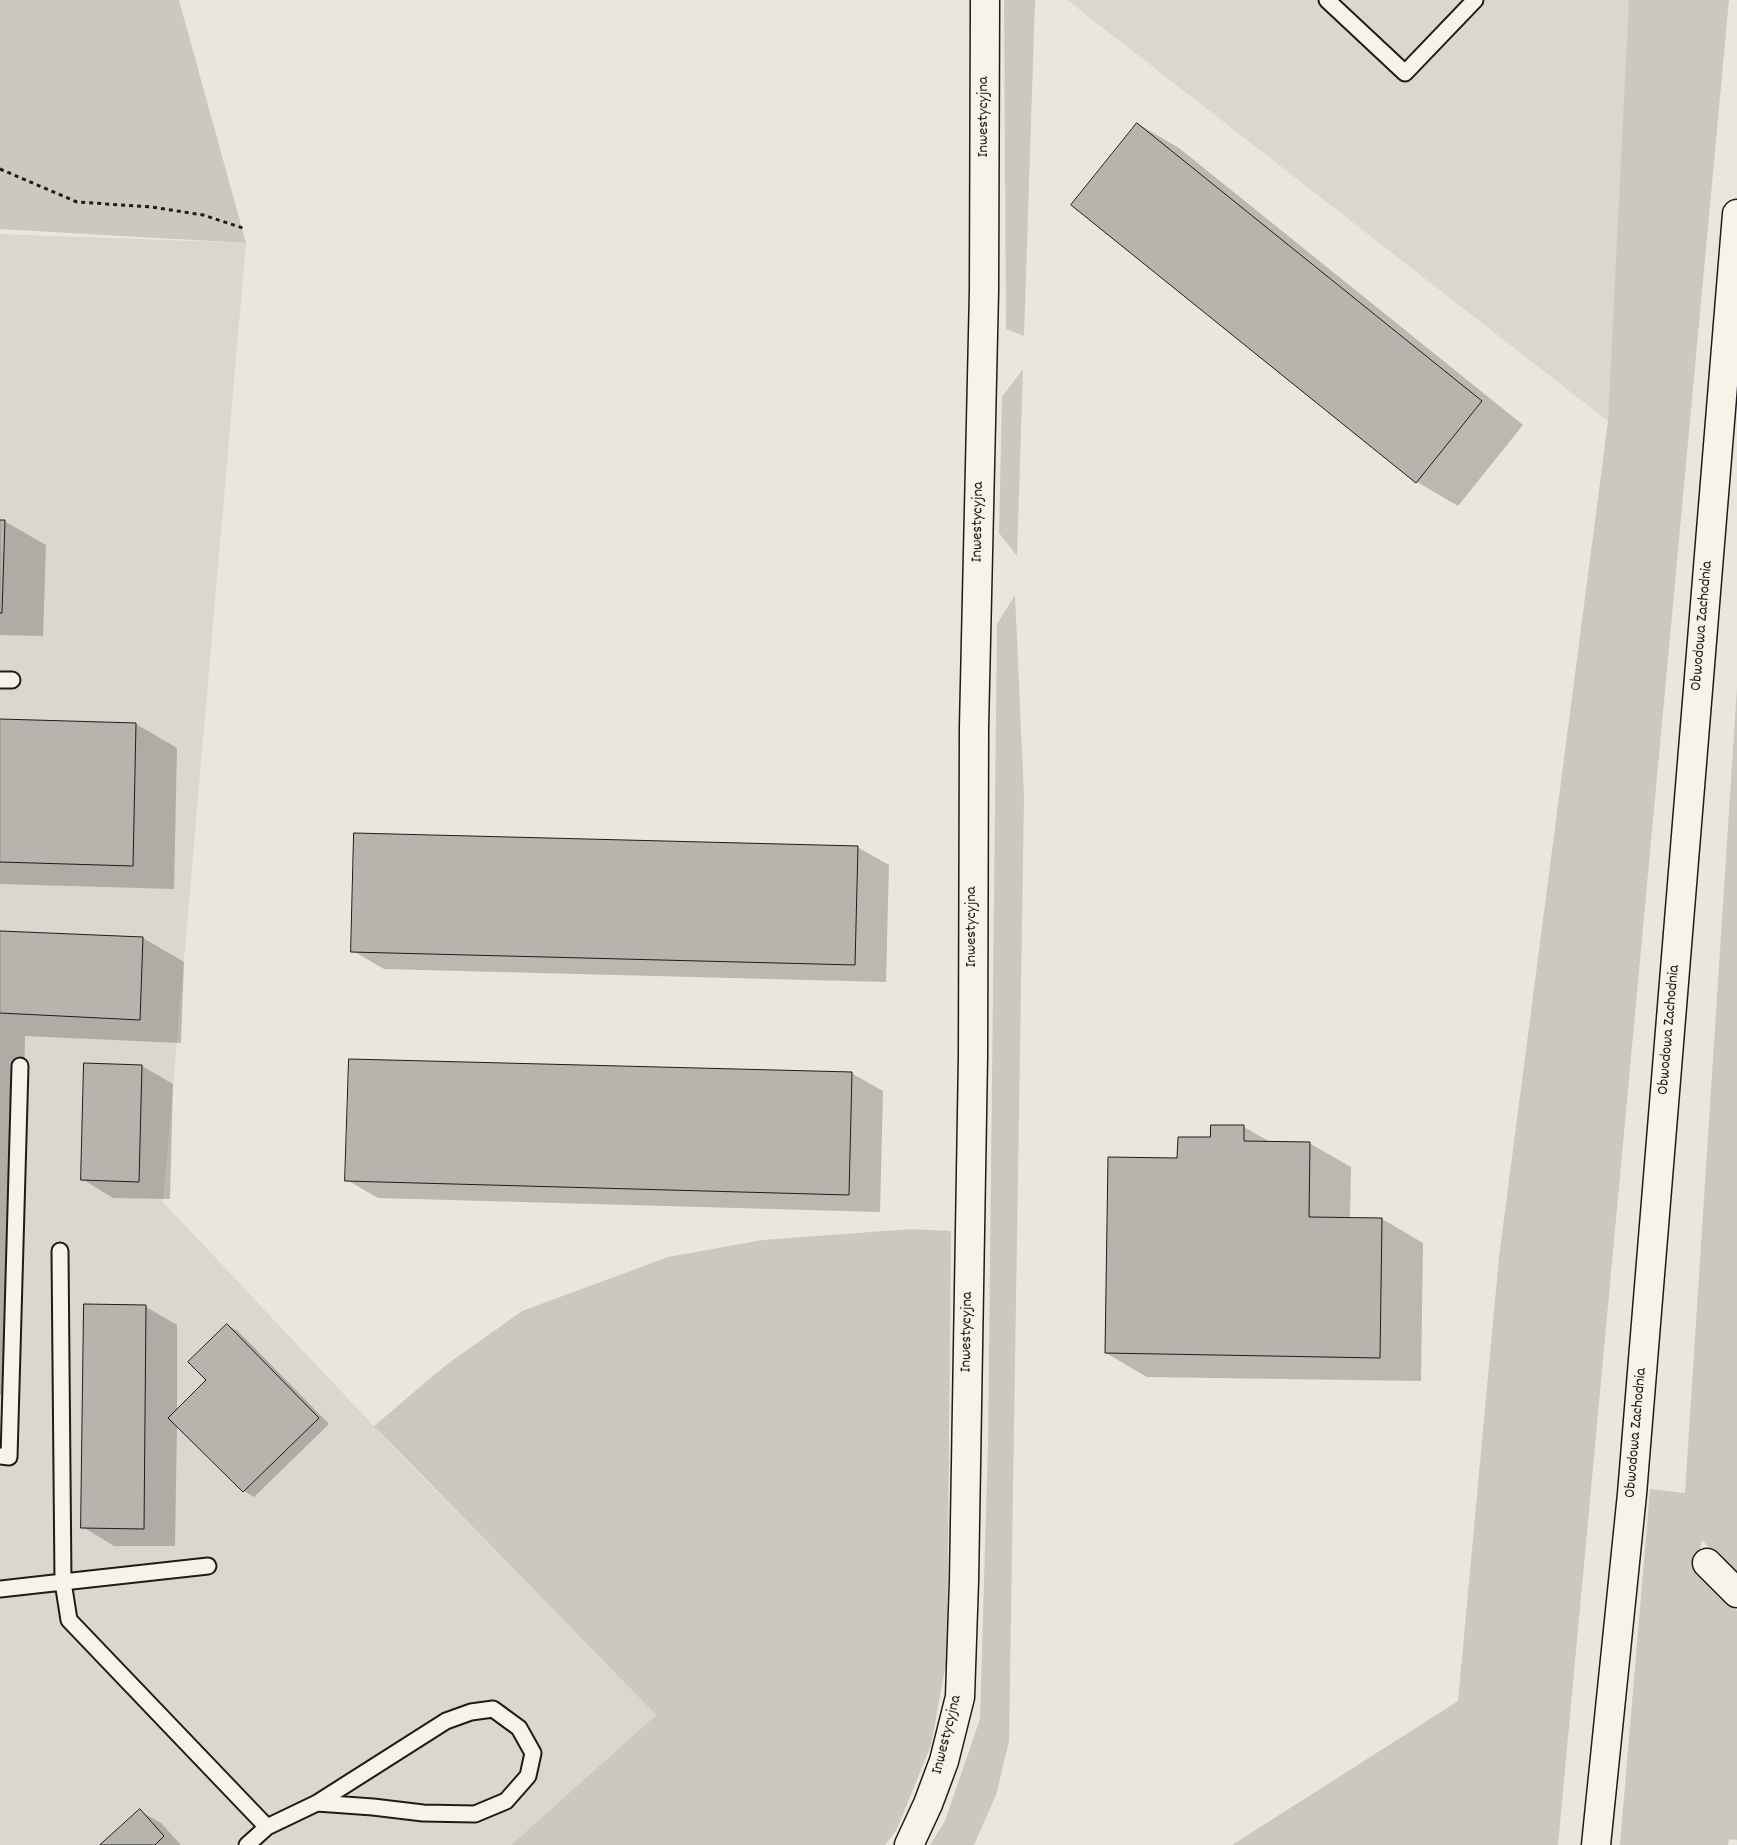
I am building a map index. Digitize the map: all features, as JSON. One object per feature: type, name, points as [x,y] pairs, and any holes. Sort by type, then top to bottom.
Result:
[{"type":"street","name":"Inwestycyjna","points":[[909,1845],[928,1804],[944,1761],[960,1697],[964,1581],[973,1056],[974,727],[984,291],[985,0]]},
{"type":"street","name":"Obwodowa Zachodnia","points":[[1596,1845],[1633,1484],[1737,214]]},
{"type":"street","points":[[1707,1563],[1737,1593]]},
{"type":"lane","points":[[1327,0],[1405,73],[1475,0]]},
{"type":"lane","points":[[0,1456],[9,1457],[20,1066]]},
{"type":"lane","points":[[60,1251],[63,1582],[69,1620],[267,1827]]},
{"type":"lane","points":[[0,1589],[208,1566]]},
{"type":"lane","points":[[247,1845],[267,1827],[318,1803],[446,1720],[472,1712],[493,1709],[519,1728],[533,1753],[528,1776],[506,1801],[474,1814],[422,1813],[373,1806],[318,1803]]},
{"type":"path","points":[[0,169],[77,202],[152,207],[203,216],[243,228]]},
{"type":"shaded area","points":[[0,0],[179,0],[246,243],[0,229]]},
{"type":"shaded area","points":[[1004,0],[1035,0],[1024,336],[1006,329]]},
{"type":"shaded area","points":[[1067,0],[1633,0],[1608,421]]},
{"type":"shaded area","points":[[1629,0],[1729,0],[1558,1845],[1232,1845],[1458,1701],[1499,1257],[1608,421]]},
{"type":"shaded area","points":[[0,234],[246,243],[163,1202],[401,1455],[656,1715],[511,1845],[0,1845]]},
{"type":"shaded area","points":[[1023,369],[1017,556],[999,533],[1002,397]]},
{"type":"shaded area","points":[[1015,595],[1024,797],[1009,1741],[996,1795],[974,1845],[930,1845],[945,1821],[980,1719],[988,1444],[997,624]]},
{"type":"shaded area","points":[[1737,687],[1737,1575],[1702,1540],[1699,1553],[1702,1576],[1737,1611],[1737,1840],[1729,1839],[1728,1845],[1620,1845],[1650,1489],[1685,1493]]},
{"type":"shaded area","points":[[911,1229],[951,1231],[947,1658],[931,1745],[897,1829],[885,1845],[511,1845],[656,1715],[374,1426],[446,1365],[522,1311],[668,1257],[763,1240]]},
{"type":"building","points":[[1137,123],[1482,401],[1416,483],[1071,205]]},
{"type":"building","points":[[0,520],[5,520],[2,613],[0,613]]},
{"type":"building","points":[[0,719],[136,723],[133,866],[0,862]]},
{"type":"building","points":[[354,833],[858,846],[855,965],[351,952]]},
{"type":"building","points":[[0,931],[143,937],[140,1020],[0,1013]]},
{"type":"building","points":[[349,1059],[852,1072],[849,1195],[345,1181]]},
{"type":"building","points":[[84,1063],[142,1065],[139,1182],[81,1180]]},
{"type":"building","points":[[1211,1125],[1244,1125],[1244,1141],[1310,1142],[1309,1217],[1382,1218],[1380,1358],[1105,1353],[1108,1157],[1177,1158],[1178,1137],[1210,1137]]},
{"type":"building","points":[[84,1304],[146,1305],[144,1529],[81,1528]]},
{"type":"building","points":[[227,1324],[319,1418],[243,1492],[168,1418],[206,1380],[188,1362]]},
{"type":"building","points":[[140,1809],[164,1836],[155,1845],[100,1845]]}]
